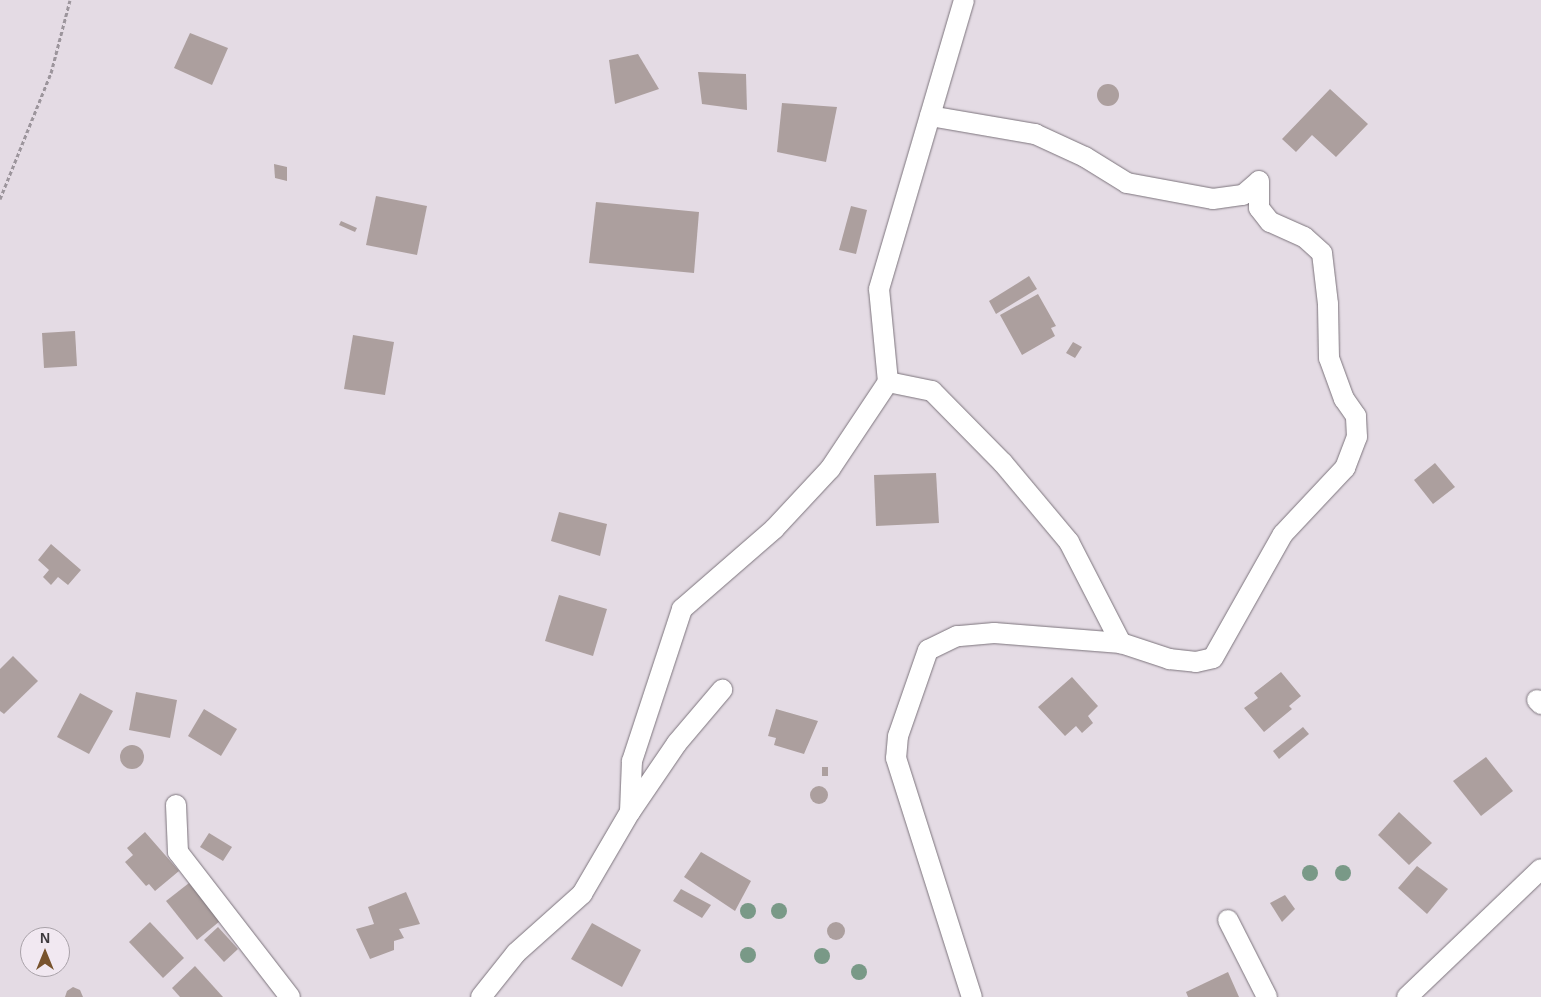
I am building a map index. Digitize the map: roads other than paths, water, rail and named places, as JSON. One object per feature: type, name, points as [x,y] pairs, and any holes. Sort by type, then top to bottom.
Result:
[{"type":"street","points":[[630,812],[632,761],[682,609],[774,529],[830,468],[888,382],[879,289],[964,0]]},
{"type":"street","points":[[930,116],[1035,134],[1085,157],[1127,183],[1213,199],[1242,195],[1259,181],[1259,208],[1270,222],[1304,237],[1322,253],[1328,304],[1329,358],[1344,399],[1356,416],[1357,437],[1345,468],[1283,534],[1213,658],[1196,662],[1169,659],[1121,643],[994,633],[957,636],[928,650],[898,736],[896,758],[972,997]]},
{"type":"street","points":[[888,382],[932,391],[1003,462],[1069,542],[1121,643]]},
{"type":"street","points":[[481,997],[516,953],[582,894],[630,812],[677,743],[722,690]]},
{"type":"street","points":[[176,805],[178,852],[290,997]]},
{"type":"street","points":[[1406,997],[1541,869]]},
{"type":"street","points":[[1228,920],[1267,997]]}]
